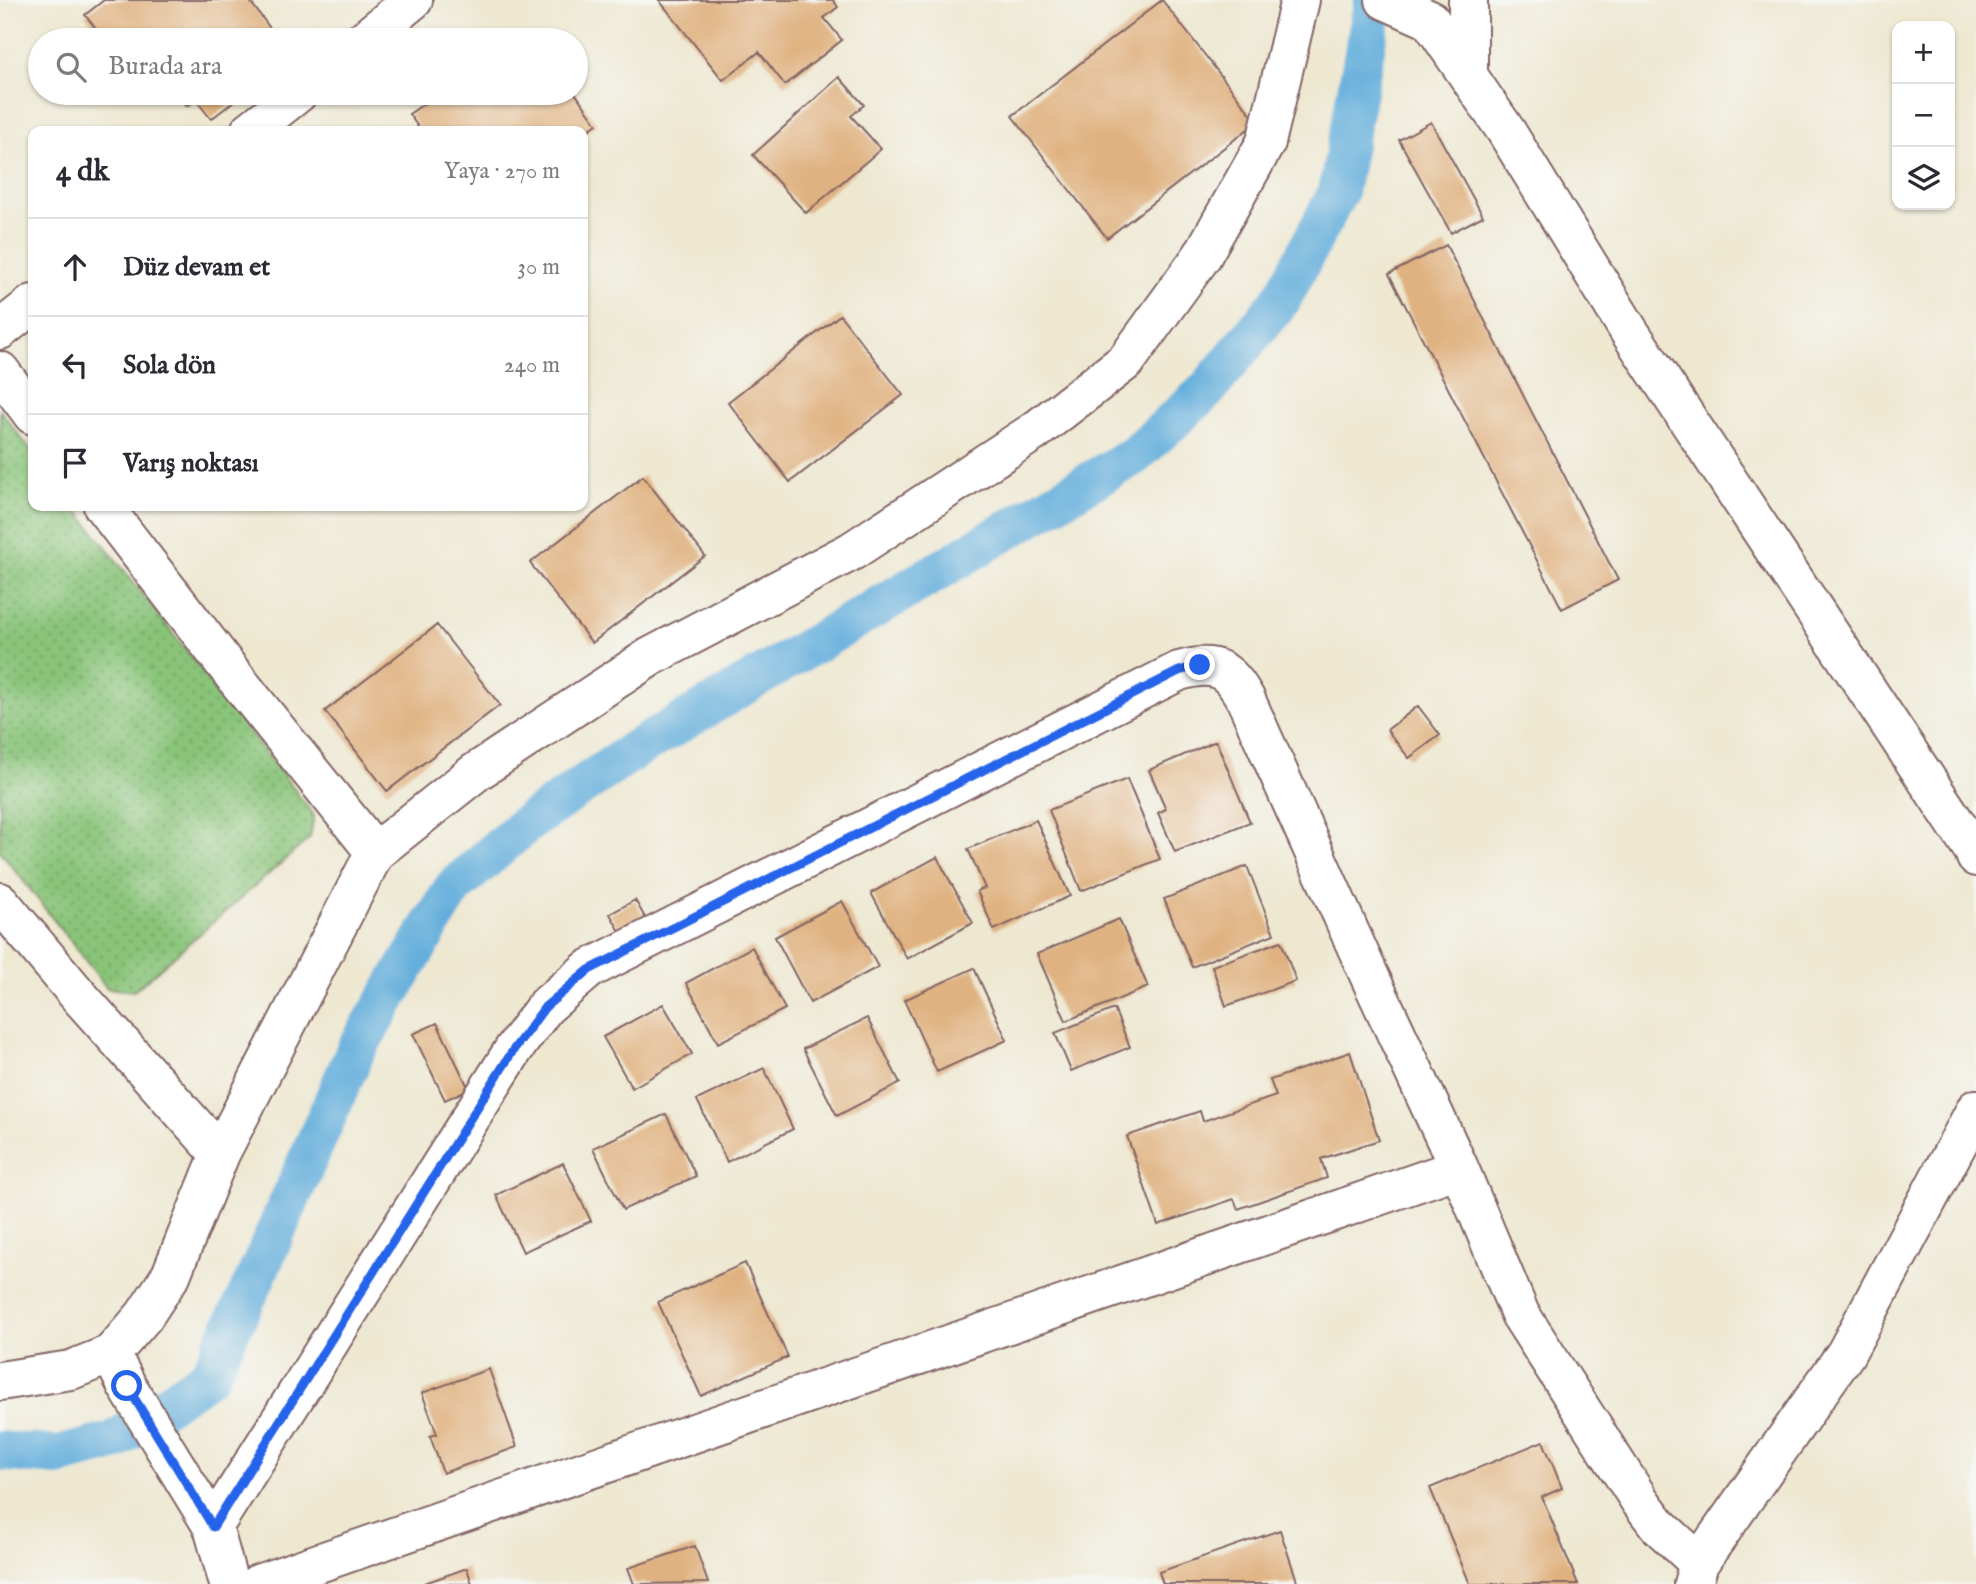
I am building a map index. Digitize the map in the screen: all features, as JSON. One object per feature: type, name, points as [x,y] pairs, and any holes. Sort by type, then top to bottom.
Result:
[{"type":"street","points":[[379,28],[413,0]]},
{"type":"street","points":[[119,1370],[144,1316],[171,1275],[220,1154],[375,852],[476,772],[638,665],[852,551],[1035,431],[1126,361],[1202,256],[1266,142],[1300,0]]},
{"type":"street","points":[[1385,0],[1430,20],[1506,131],[1629,331],[1975,853]]},
{"type":"street","points":[[1468,0],[1468,75]]},
{"type":"street","points":[[256,126],[283,105]]},
{"type":"street","points":[[0,330],[28,308]]},
{"type":"street","points":[[0,371],[28,408]]},
{"type":"street","points":[[107,511],[375,852]]},
{"type":"street","points":[[213,1527],[514,1049],[545,1007],[589,970],[1179,671],[1200,665],[1219,669],[1234,680],[1240,690],[1459,1168],[1520,1314],[1647,1509],[1696,1574],[1846,1353],[1976,1109]]},
{"type":"street","points":[[0,902],[78,995],[220,1154]]},
{"type":"street","points":[[258,1584],[1459,1168]]},
{"type":"street","points":[[0,1381],[71,1370],[119,1370]]},
{"type":"street","points":[[119,1370],[213,1527],[229,1584]]},
{"type":"green space","points":[[0,410],[28,446],[28,511],[78,511],[314,815],[310,838],[134,991],[107,988],[0,851]]},
{"type":"building","points":[[104,0],[249,0],[270,28],[95,28],[85,15]]},
{"type":"building","points":[[659,0],[833,0],[838,7],[824,18],[842,40],[785,85],[759,52],[723,80]]},
{"type":"building","points":[[1162,0],[1257,122],[1107,238],[1012,116]]},
{"type":"building","points":[[839,77],[864,105],[851,116],[881,149],[806,213],[753,155]]},
{"type":"building","points":[[200,105],[229,105],[211,119]]},
{"type":"building","points":[[422,105],[584,105],[597,124],[588,130],[588,126],[417,126],[409,114]]},
{"type":"building","points":[[1431,122],[1483,216],[1451,233],[1399,140]]},
{"type":"building","points":[[1446,245],[1618,580],[1562,609],[1389,274]]},
{"type":"building","points":[[840,315],[903,395],[790,482],[728,402]]},
{"type":"building","points":[[643,476],[705,556],[592,643],[530,563]]},
{"type":"building","points":[[437,625],[500,705],[387,791],[325,711]]},
{"type":"building","points":[[1418,706],[1440,735],[1409,758],[1387,730]]},
{"type":"building","points":[[1216,741],[1250,822],[1175,852],[1158,813],[1166,809],[1149,770]]},
{"type":"building","points":[[1127,779],[1160,859],[1081,891],[1049,810]]},
{"type":"building","points":[[1036,820],[1070,896],[994,930],[977,891],[985,888],[968,849]]},
{"type":"building","points":[[937,857],[973,923],[907,959],[871,893]]},
{"type":"building","points":[[1247,866],[1274,934],[1192,967],[1164,899]]},
{"type":"building","points":[[635,900],[647,921],[622,935],[610,914]]},
{"type":"building","points":[[842,901],[878,967],[810,1003],[775,937]]},
{"type":"building","points":[[1119,919],[1148,987],[1066,1021],[1037,954]]},
{"type":"building","points":[[1281,941],[1296,981],[1226,1006],[1212,966]]},
{"type":"building","points":[[752,947],[785,1009],[718,1043],[686,983]]},
{"type":"building","points":[[974,968],[1007,1040],[937,1072],[904,1000]]},
{"type":"building","points":[[663,1004],[692,1054],[632,1088],[603,1037]]},
{"type":"building","points":[[1114,1009],[1130,1047],[1071,1071],[1055,1033]]},
{"type":"building","points":[[867,1018],[900,1083],[837,1116],[803,1049]]},
{"type":"building","points":[[437,1023],[469,1089],[445,1100],[413,1034]]},
{"type":"building","points":[[1350,1052],[1379,1140],[1321,1159],[1327,1178],[1238,1209],[1234,1199],[1158,1225],[1127,1136],[1200,1111],[1203,1121],[1276,1096],[1270,1080]]},
{"type":"building","points":[[764,1068],[793,1129],[727,1162],[697,1100]]},
{"type":"building","points":[[666,1114],[696,1176],[623,1210],[593,1148]]},
{"type":"building","points":[[563,1163],[591,1221],[523,1252],[496,1195]]},
{"type":"building","points":[[745,1263],[788,1357],[701,1396],[658,1302]]},
{"type":"building","points":[[489,1369],[517,1447],[443,1473],[430,1436],[437,1434],[422,1393]]},
{"type":"building","points":[[1543,1441],[1562,1488],[1542,1497],[1578,1584],[1470,1584],[1430,1488]]},
{"type":"building","points":[[1280,1530],[1298,1584],[1163,1584],[1159,1572]]},
{"type":"building","points":[[695,1546],[708,1583],[634,1584],[628,1568]]},
{"type":"building","points":[[467,1568],[472,1584],[422,1584]]},
{"type":"waterway","points":[[0,1451],[58,1456],[114,1441],[209,1375],[251,1288],[356,1050],[454,887],[526,824],[633,751],[1135,455],[1206,391],[1281,300],[1338,192],[1374,0]]},
{"type":"route","points":[[127,1386],[213,1527],[514,1049],[545,1007],[589,970],[1179,671],[1200,665]]}]
